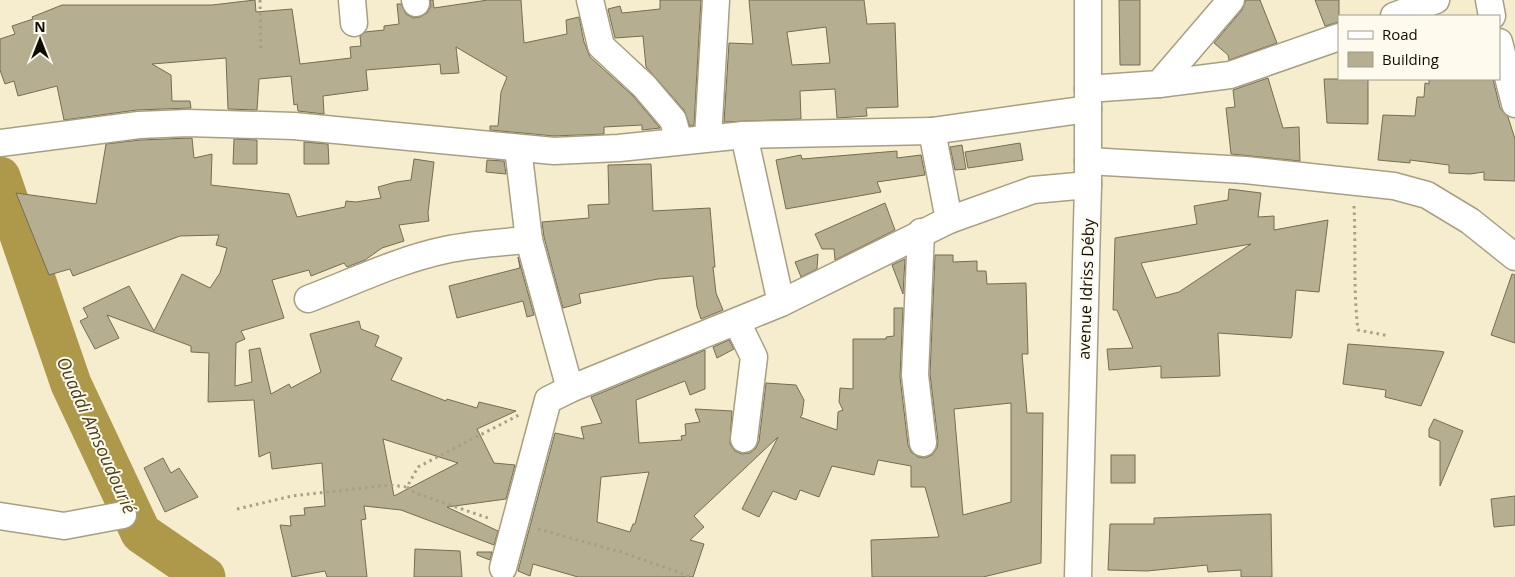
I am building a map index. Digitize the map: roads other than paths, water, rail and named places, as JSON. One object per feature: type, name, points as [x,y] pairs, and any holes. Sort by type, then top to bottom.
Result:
[{"type":"street","points":[[590,0],[601,46],[644,86],[673,120],[679,141]]},
{"type":"street","points":[[708,138],[716,0]]},
{"type":"street","name":"avenue Idriss Déby","points":[[1078,577],[1088,173],[1088,0]]},
{"type":"street","points":[[1159,84],[1232,0]]},
{"type":"street","points":[[1397,15],[1436,0]]},
{"type":"street","points":[[1489,0],[1492,15]]},
{"type":"street","points":[[0,143],[139,125],[188,122],[294,126],[554,151],[744,135],[932,131],[1159,84],[1230,75],[1338,37]]},
{"type":"street","points":[[1500,46],[1515,104]]},
{"type":"street","points":[[932,131],[949,220]]},
{"type":"street","points":[[744,135],[781,303]]},
{"type":"street","points":[[503,568],[515,524],[559,394],[529,240],[518,148]]},
{"type":"street","points":[[559,394],[781,303],[921,232],[949,220],[1033,190],[1088,173],[1245,170],[1353,180],[1394,186],[1427,195],[1470,221],[1515,257]]},
{"type":"street","points":[[921,232],[915,375],[923,443]]},
{"type":"street","points":[[308,299],[407,260],[444,250],[486,242],[529,240]]},
{"type":"street","points":[[737,322],[754,357],[744,439]]},
{"type":"street","points":[[0,516],[64,526],[122,515]]},
{"type":"waterway","name":"Ouaddi Amsoudourié","points":[[0,177],[71,384],[141,533],[205,577]]}]
